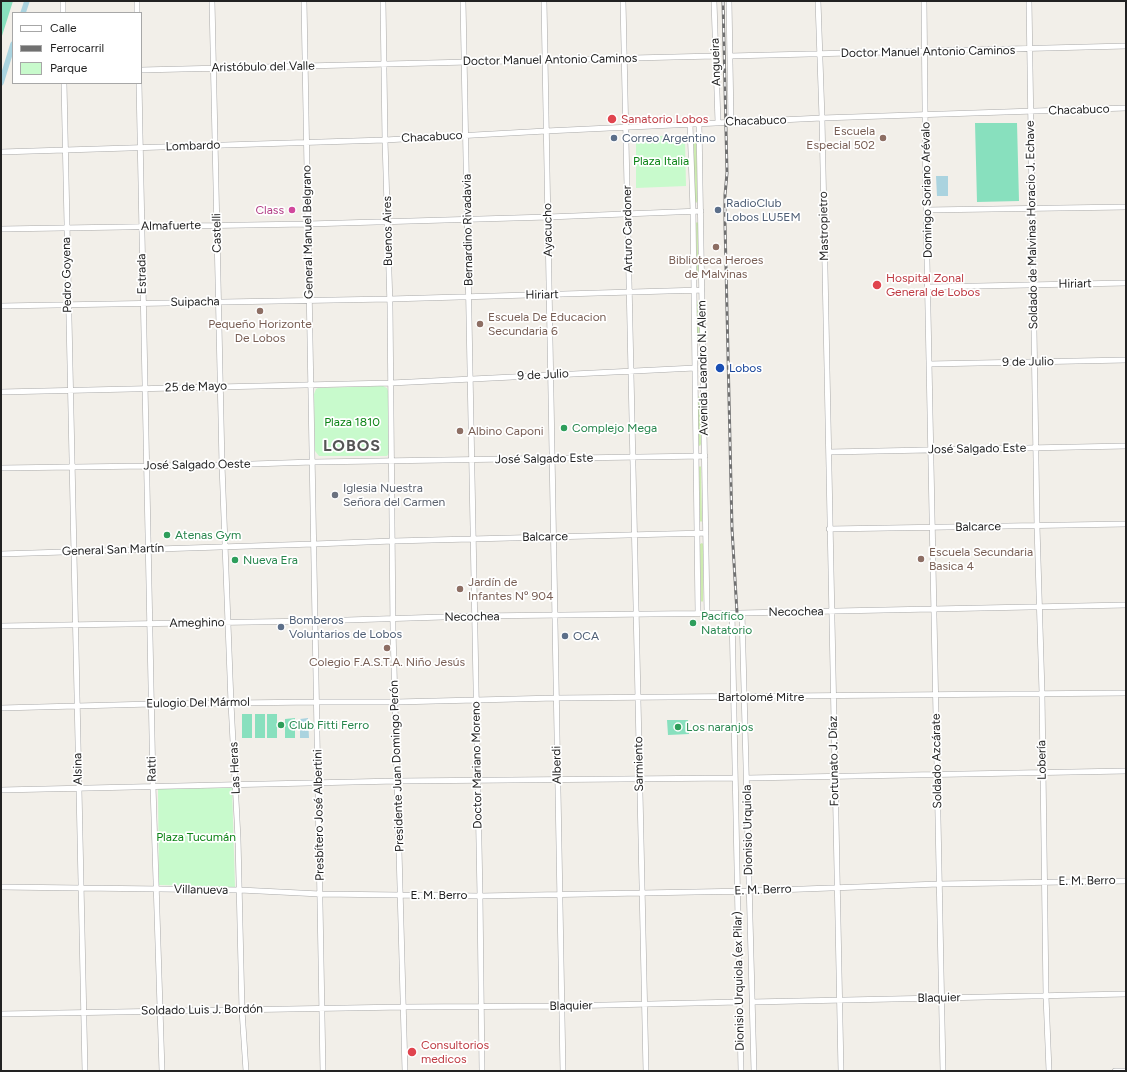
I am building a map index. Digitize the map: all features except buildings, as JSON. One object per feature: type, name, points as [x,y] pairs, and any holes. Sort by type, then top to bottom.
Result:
[{"type":"street","points":[[63,1],[63,12]]},
{"type":"street","points":[[137,1],[137,12]]},
{"type":"street","name":"Castelli","points":[[212,1],[222,465]]},
{"type":"street","name":"General Manuel Belgrano","points":[[304,1],[313,462]]},
{"type":"street","name":"Buenos Aires","points":[[384,1],[385,140],[390,299],[392,462]]},
{"type":"street","name":"Bernardino Rivadavia","points":[[464,1],[472,460]]},
{"type":"street","name":"Ayacucho","points":[[544,1],[552,458]]},
{"type":"street","name":"Arturo Cardoner","points":[[623,1],[633,458]]},
{"type":"street","name":"Angueira","points":[[714,1],[718,123]]},
{"type":"street","name":"Angueira","points":[[729,1],[731,122]]},
{"type":"street","name":"Mastropietro","points":[[818,1],[829,452]]},
{"type":"street","name":"Domingo Soriano Arévalo","points":[[924,1],[926,210],[931,450]]},
{"type":"street","name":"Soldado de Malvinas Horacio J. Echave","points":[[1029,1],[1036,448]]},
{"type":"street","name":"Doctor Manuel Antonio Caminos","points":[[730,56],[1029,50],[1126,46]]},
{"type":"street","name":"Doctor Manuel Antonio Caminos","points":[[385,65],[465,61],[715,56]]},
{"type":"street","name":"Aristóbulo del Valle","points":[[142,70],[385,65]]},
{"type":"street","name":"Pedro Goyena","points":[[64,84],[72,467]]},
{"type":"street","name":"Estrada","points":[[138,84],[146,466]]},
{"type":"street","name":"Chacabuco","points":[[385,140],[822,118],[1126,108]]},
{"type":"street","name":"Avenida Leandro N. Alem","points":[[690,124],[693,211],[698,613]]},
{"type":"street","name":"Avenida Leandro N. Alem","points":[[699,124],[707,613]]},
{"type":"street","name":"Lombardo","points":[[1,152],[385,140]]},
{"type":"street","points":[[926,210],[1126,207]]},
{"type":"street","name":"Almafuerte","points":[[1,229],[308,224],[700,211]]},
{"type":"street","name":"Hiriart","points":[[928,287],[1126,283]]},
{"type":"street","name":"Hiriart","points":[[390,299],[702,290]]},
{"type":"street","name":"Suipacha","points":[[1,306],[143,302],[390,299]]},
{"type":"street","points":[[694,348],[703,348]]},
{"type":"street","name":"9 de Julio","points":[[929,364],[1126,360]]},
{"type":"street","name":"9 de Julio","points":[[391,383],[695,368]]},
{"type":"street","name":"25 de Mayo","points":[[1,392],[391,383]]},
{"type":"street","points":[[695,389],[704,389]]},
{"type":"street","name":"José Salgado Este","points":[[829,452],[1126,446]]},
{"type":"street","name":"Lobería","points":[[1036,448],[1042,693],[1046,996],[1049,1071]]},
{"type":"street","name":"Soldado Azcárate","points":[[931,450],[942,1071]]},
{"type":"street","name":"Fortunato J. Díaz","points":[[829,452],[829,529],[840,1071]]},
{"type":"street","name":"José Salgado Este","points":[[392,462],[705,456]]},
{"type":"street","name":"Alberdi","points":[[552,458],[563,1071]]},
{"type":"street","name":"Sarmiento","points":[[633,458],[646,1071]]},
{"type":"street","name":"Doctor Mariano Moreno","points":[[472,460],[482,1071]]},
{"type":"street","name":"José Salgado Oeste","points":[[1,468],[222,465],[313,462],[392,462]]},
{"type":"street","name":"Presbítero José Albertini","points":[[313,462],[323,1071]]},
{"type":"street","name":"Presidente Juan Domingo Perón","points":[[392,462],[393,619],[405,1071]]},
{"type":"street","name":"Las Heras","points":[[222,465],[240,890],[242,1010],[246,1071]]},
{"type":"street","name":"Ratti","points":[[146,466],[153,786],[162,1071]]},
{"type":"street","name":"Alsina","points":[[72,467],[85,1071]]},
{"type":"street","name":"Balcarce","points":[[829,529],[1126,524]]},
{"type":"street","name":"Balcarce","points":[[393,541],[706,533]]},
{"type":"street","name":"General San Martín","points":[[1,554],[393,541]]},
{"type":"street","name":"Necochea","points":[[393,619],[475,616],[636,615],[1126,605]]},
{"type":"street","name":"Dionisio Urquiola","points":[[732,613],[737,891]]},
{"type":"street","name":"Dionisio Urquiola","points":[[742,613],[754,1071]]},
{"type":"street","name":"Ameghino","points":[[1,626],[393,619]]},
{"type":"street","name":"Bartolomé Mitre","points":[[396,702],[556,698],[936,696],[1042,693],[1126,693]]},
{"type":"street","name":"Eulogio Del Mármol","points":[[1,708],[152,704],[396,702]]},
{"type":"street","points":[[747,778],[1126,770]]},
{"type":"street","points":[[1,790],[397,781],[735,778]]},
{"type":"street","name":"E. M. Berro","points":[[401,895],[480,896],[642,893],[737,891],[836,886],[1126,881]]},
{"type":"street","name":"Villanueva","points":[[1,887],[240,890],[320,894],[401,895]]},
{"type":"street","name":"Dionisio Urquiola (ex Pilar)","points":[[737,891],[741,1071]]},
{"type":"street","name":"Blaquier","points":[[752,1002],[1126,994]]},
{"type":"street","name":"Blaquier","points":[[404,1007],[562,1006],[739,1002]]},
{"type":"street","name":"Soldado Luis J. Bordón","points":[[1,1014],[404,1007]]},
{"type":"street","points":[[1115,1071],[1126,1071]]},
{"type":"green space","points":[[1,1],[13,1],[1,39]]},
{"type":"green space","points":[[975,123],[1017,123],[1019,201],[977,202]]},
{"type":"green space","name":"Plaza Italia","points":[[684,135],[686,186],[636,188],[636,140],[638,137]]},
{"type":"green space","points":[[693,135],[696,135],[698,201],[696,203]]},
{"type":"green space","points":[[697,222],[699,278],[698,279],[696,223]]},
{"type":"green space","points":[[698,301],[700,342],[698,343],[697,302]]},
{"type":"green space","name":"Plaza 1810","points":[[383,386],[387,388],[388,391],[389,453],[387,456],[319,456],[315,451],[314,394],[316,389]]},
{"type":"green space","points":[[699,396],[701,444],[700,446],[698,445]]},
{"type":"green space","points":[[700,466],[702,521],[701,522],[699,467]]},
{"type":"green space","points":[[702,543],[703,601],[702,602],[700,544]]},
{"type":"green space","points":[[242,714],[252,714],[252,738],[242,738]]},
{"type":"green space","points":[[255,714],[265,714],[265,738],[255,738]]},
{"type":"green space","points":[[267,714],[277,714],[277,738],[267,738]]},
{"type":"green space","points":[[295,718],[295,738],[285,738],[285,719]]},
{"type":"green space","name":"Los naranjos","points":[[667,720],[688,720],[689,734],[668,735]]},
{"type":"green space","name":"Plaza Tucumán","points":[[232,788],[235,887],[159,885],[158,789]]},
{"type":"water","points":[[936,176],[948,176],[948,196],[937,196]]},
{"type":"water","points":[[308,718],[309,738],[300,738],[300,719]]},
{"type":"waterway","points":[[23,12],[27,1]]},
{"type":"waterway","points":[[1,83],[12,47]]},
{"type":"railway","points":[[723,1],[727,173],[725,223],[732,529],[737,613]]},
{"type":"place","name":"Sanatorio Lobos","points":[[612,119]]},
{"type":"place","name":"Correo Argentino","points":[[614,138]]},
{"type":"place","name":"Escuela Especial 502","points":[[883,138]]},
{"type":"place","name":"Class","points":[[292,210]]},
{"type":"place","name":"RadioClub Lobos LU5EM","points":[[718,210]]},
{"type":"place","name":"Biblioteca Heroes de Malvinas","points":[[716,247]]},
{"type":"place","name":"Hospital Zonal General de Lobos","points":[[877,285]]},
{"type":"place","name":"Pequeño Horizonte De Lobos","points":[[260,311]]},
{"type":"place","name":"Escuela De Educacion Secundaria 6","points":[[480,324]]},
{"type":"place","name":"Lobos","points":[[720,368]]},
{"type":"place","name":"Complejo Mega","points":[[564,428]]},
{"type":"place","name":"Albino Caponi","points":[[460,431]]},
{"type":"place","name":"Iglesia Nuestra Señora del Carmen","points":[[335,495]]},
{"type":"place","name":"Atenas Gym","points":[[167,535]]},
{"type":"place","name":"Escuela Secundaria Basica 4","points":[[921,559]]},
{"type":"place","name":"Nueva Era","points":[[235,560]]},
{"type":"place","name":"Jardín de Infantes Nº 904","points":[[460,589]]},
{"type":"place","name":"Pacífico Natatorio","points":[[693,623]]},
{"type":"place","name":"Bomberos Voluntarios de Lobos","points":[[281,627]]},
{"type":"place","name":"OCA","points":[[565,636]]},
{"type":"place","name":"Colegio F.A.S.T.A. Niño Jesús","points":[[387,648]]},
{"type":"place","name":"Club Fitti Ferro","points":[[281,725]]},
{"type":"place","name":"Los naranjos","points":[[678,727]]},
{"type":"place","name":"Consultorios medicos","points":[[412,1052]]},
{"type":"district","name":"LOBOS","points":[[352,446]]}]
